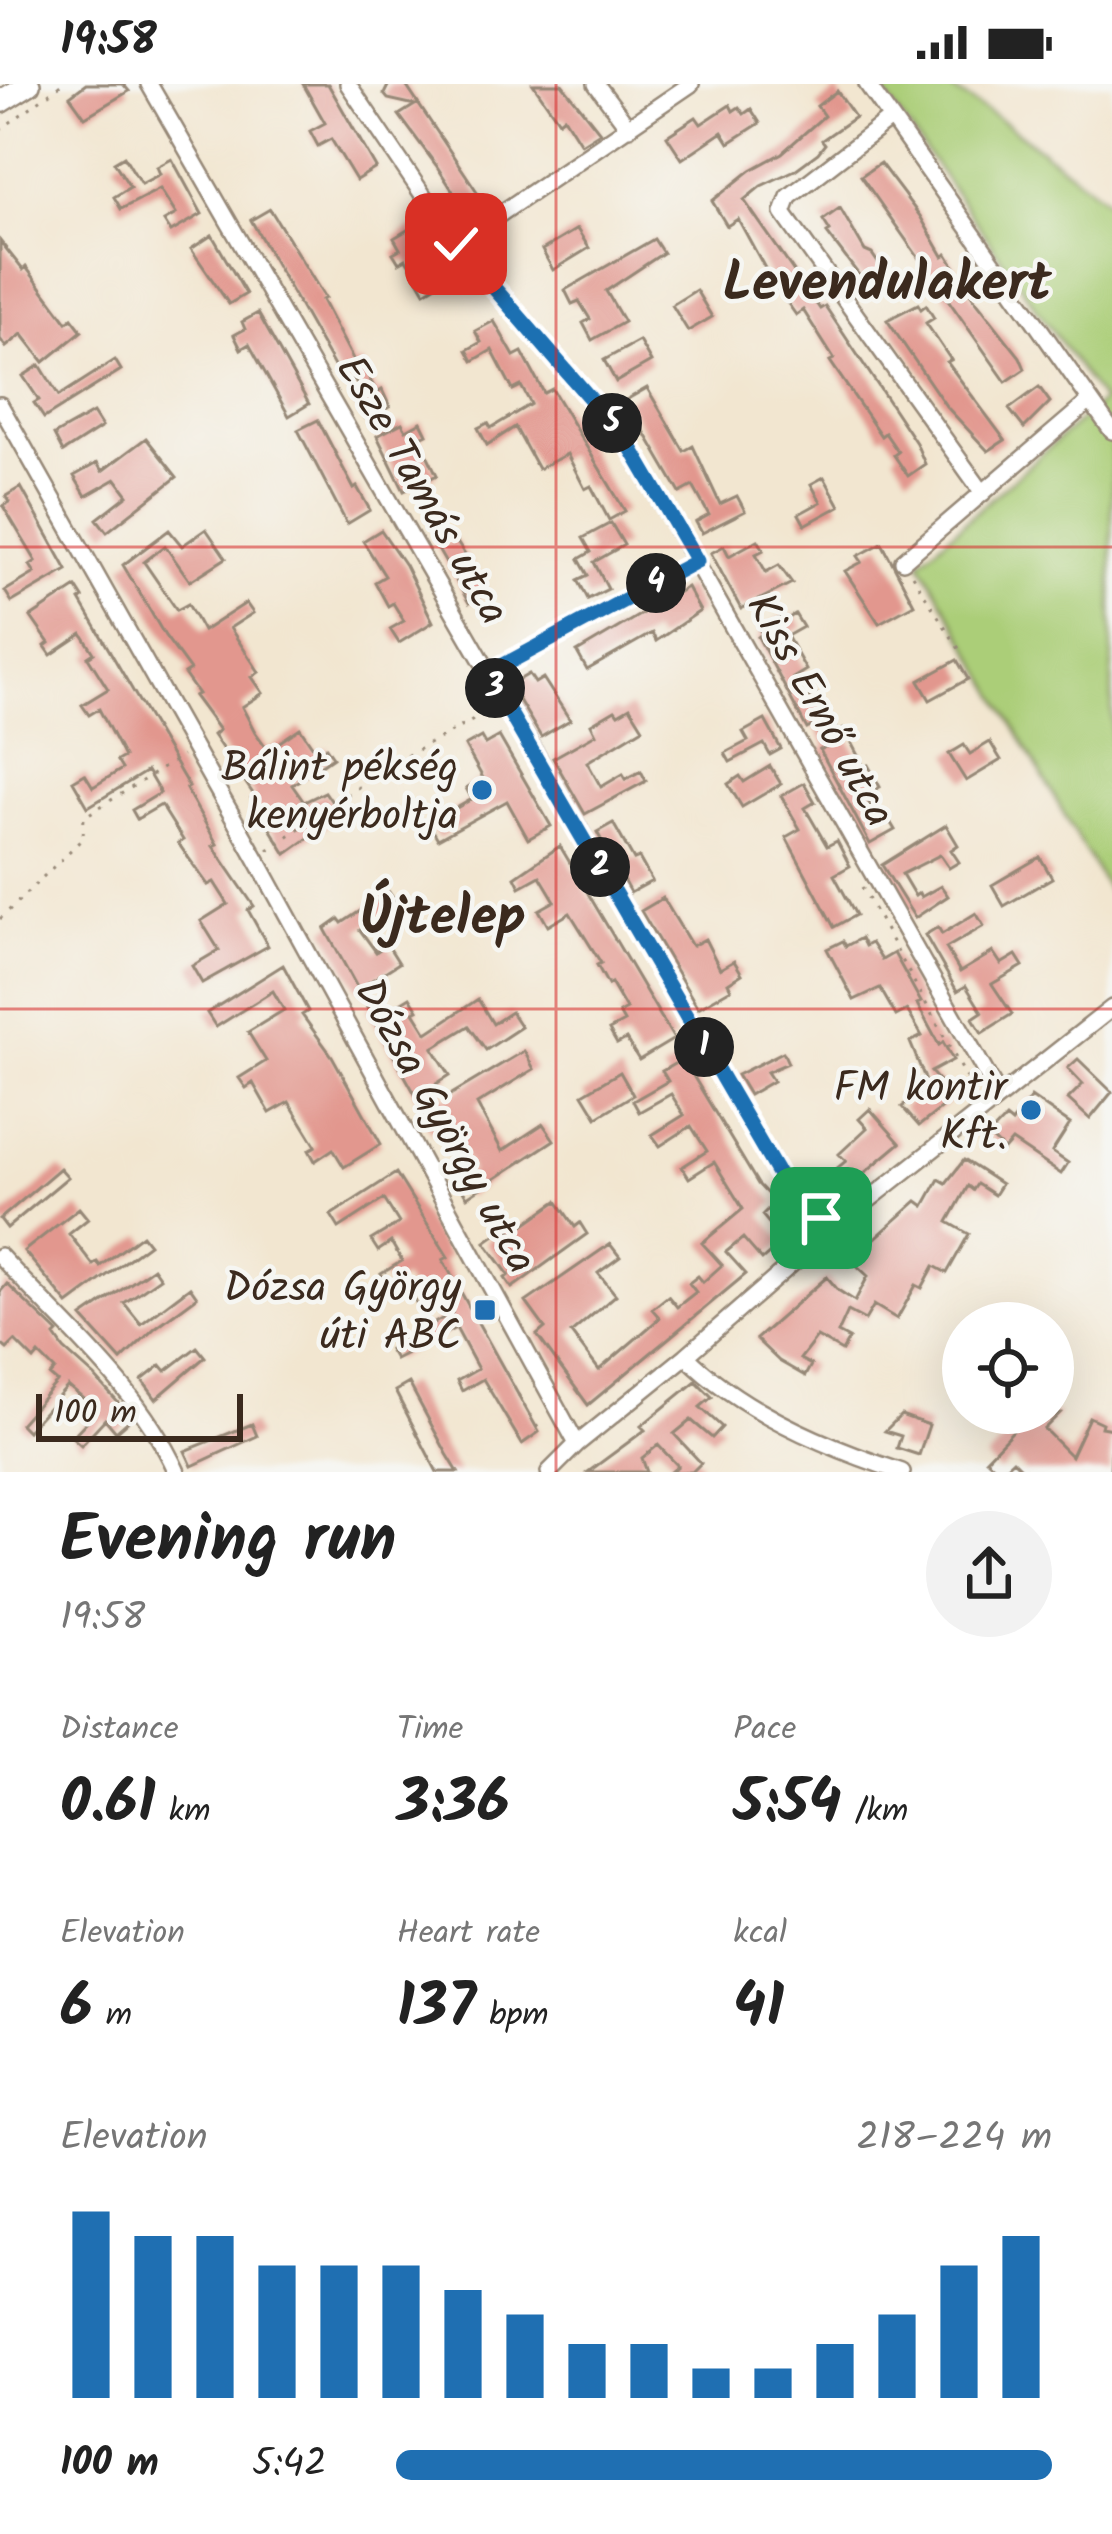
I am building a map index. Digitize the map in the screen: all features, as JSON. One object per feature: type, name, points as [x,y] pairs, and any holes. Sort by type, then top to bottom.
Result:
[{"type":"main road","points":[[0,102],[29,84]]},
{"type":"street","name":"Esze Tamás utca","points":[[149,84],[780,1177],[832,1229]]},
{"type":"street","name":"Kiss Ernő utca","points":[[348,84],[456,244],[627,441],[998,1096]]},
{"type":"street","points":[[596,84],[629,128]]},
{"type":"street","points":[[456,244],[691,84]]},
{"type":"street","points":[[867,84],[1112,431]]},
{"type":"street","points":[[892,118],[789,197],[783,213],[983,493]]},
{"type":"street","points":[[903,561],[1090,401]]},
{"type":"street","name":"Dózsa György utca","points":[[0,406],[256,858],[577,1444]]},
{"type":"street","points":[[487,674],[697,561]]},
{"type":"street","points":[[549,1472],[832,1229],[1112,1008]]},
{"type":"street","points":[[0,1256],[131,1396],[177,1472]]},
{"type":"street","points":[[686,1356],[741,1400],[902,1472]]},
{"type":"path","points":[[0,130],[62,84]]},
{"type":"path","points":[[903,561],[963,655]]},
{"type":"path","points":[[256,858],[393,763],[495,709]]},
{"type":"path","points":[[0,919],[83,838],[84,817],[194,748]]},
{"type":"path","points":[[861,885],[970,1084],[966,1090]]},
{"type":"path","points":[[512,1384],[541,1433]]},
{"type":"green space","points":[[878,84],[943,84],[1004,122],[1112,204],[1112,888],[1108,891],[920,561],[1102,401]]},
{"type":"building","points":[[86,84],[123,84],[129,91],[85,117],[70,96]]},
{"type":"building","points":[[303,84],[328,84],[376,168],[356,180],[331,139],[318,146],[310,131],[325,123]]},
{"type":"building","points":[[389,84],[405,84],[488,208],[471,219],[399,115],[415,105],[388,99],[384,94]]},
{"type":"building","points":[[533,84],[562,84],[600,132],[581,144]]},
{"type":"building","points":[[837,91],[855,117],[822,140],[825,144],[818,153],[744,200],[820,309],[825,306],[916,443],[925,464],[908,476],[894,455],[898,452],[885,433],[881,436],[830,361],[834,359],[803,310],[796,315],[738,219],[727,226],[712,201],[782,153],[824,116],[817,106]]},
{"type":"building","points":[[730,105],[744,114],[751,109],[760,123],[729,143],[722,132],[682,159],[667,136],[696,117],[701,124]]},
{"type":"building","points":[[124,156],[141,184],[160,174],[157,167],[172,159],[202,214],[171,232],[164,221],[176,214],[160,189],[121,209],[114,197],[130,187],[114,162]]},
{"type":"building","points":[[880,163],[1020,357],[1025,369],[1006,382],[861,176]]},
{"type":"building","points":[[840,208],[865,251],[883,270],[884,277],[868,287],[827,233],[823,220]]},
{"type":"building","points":[[270,209],[325,298],[356,365],[361,362],[390,407],[365,418],[354,402],[364,398],[354,378],[344,384],[251,220]]},
{"type":"building","points":[[414,226],[446,279],[425,292],[406,259],[399,263],[393,253],[400,249],[394,238]]},
{"type":"building","points":[[577,229],[589,248],[553,270],[542,250]]},
{"type":"building","points":[[212,235],[246,294],[229,304],[191,249]]},
{"type":"building","points":[[654,239],[663,253],[606,291],[624,322],[592,340],[583,323],[590,319],[579,301],[572,304],[565,290]]},
{"type":"building","points":[[0,241],[67,322],[72,318],[82,331],[44,362],[22,334],[6,347],[0,339]]},
{"type":"building","points":[[696,290],[712,317],[688,331],[672,305]]},
{"type":"building","points":[[918,304],[921,309],[926,305],[934,318],[926,323],[951,360],[947,362],[1005,440],[988,451],[946,406],[887,320]]},
{"type":"building","points":[[258,313],[309,404],[289,416],[249,344],[241,349],[234,335],[245,329],[242,322]]},
{"type":"building","points":[[494,321],[514,356],[522,352],[544,393],[552,389],[625,511],[609,520],[591,486],[585,489],[567,454],[538,469],[515,427],[487,445],[478,428],[488,423],[491,428],[531,404],[521,386],[513,390],[492,350],[473,361],[467,350],[481,342],[475,331]]},
{"type":"building","points":[[639,341],[651,362],[616,382],[604,360]]},
{"type":"building","points":[[115,360],[121,370],[44,418],[23,376],[40,365],[59,396]]},
{"type":"building","points":[[1039,387],[1050,402],[1024,428],[1009,409]]},
{"type":"building","points":[[647,388],[684,451],[693,446],[720,504],[737,496],[745,511],[702,533],[696,522],[709,515],[693,486],[680,493],[626,400]]},
{"type":"building","points":[[93,413],[102,427],[63,452],[54,435]]},
{"type":"building","points":[[318,420],[370,510],[347,524],[298,430]]},
{"type":"building","points":[[421,422],[427,434],[419,438],[437,475],[404,491],[377,436],[402,423],[406,430]]},
{"type":"building","points":[[146,438],[177,477],[107,532],[97,519],[128,495],[116,479],[86,496],[74,476],[97,463],[102,471]]},
{"type":"building","points":[[824,477],[840,506],[805,525],[799,514],[821,502],[811,484]]},
{"type":"building","points":[[21,487],[67,570],[12,602],[5,591],[35,573],[30,565],[36,561],[3,506],[10,502],[6,496]]},
{"type":"building","points":[[611,523],[624,545],[594,562],[608,589],[588,599],[578,580],[588,575],[579,559],[591,552],[583,538]]},
{"type":"building","points":[[206,529],[226,558],[190,581],[165,546],[144,562],[177,610],[188,604],[203,631],[246,603],[253,613],[230,628],[259,672],[252,677],[263,693],[242,707],[255,732],[268,750],[300,728],[317,753],[326,747],[333,757],[292,785],[304,802],[325,792],[341,815],[286,854],[213,735],[219,730],[194,696],[198,694],[184,674],[190,670],[123,565],[169,530],[182,546]]},
{"type":"building","points":[[381,530],[405,565],[433,622],[399,643],[390,629],[404,621],[393,603],[388,606],[375,582],[385,576],[363,541]]},
{"type":"building","points":[[455,539],[488,592],[469,603],[437,548]]},
{"type":"building","points":[[758,540],[764,550],[756,554],[766,572],[779,565],[792,583],[741,609],[711,553],[724,546],[729,556]]},
{"type":"building","points":[[882,543],[914,604],[879,623],[845,571],[862,562],[858,556]]},
{"type":"building","points":[[76,587],[189,787],[217,844],[213,846],[254,906],[248,910],[268,946],[202,983],[192,966],[219,950],[201,921],[228,904],[178,843],[183,840],[161,805],[137,819],[132,810],[160,793],[147,771],[88,807],[73,781],[85,774],[93,787],[122,769],[117,761],[124,757],[99,709],[89,715],[82,705],[108,689],[88,657],[94,653],[82,634],[51,655],[45,646],[49,643],[31,617]]},
{"type":"building","points":[[687,587],[700,611],[656,641],[652,633],[587,670],[577,652]]},
{"type":"building","points":[[795,614],[803,627],[787,636],[806,670],[793,678],[804,700],[816,693],[838,732],[844,729],[880,787],[865,795],[880,824],[889,820],[895,830],[870,844],[820,750],[826,747],[814,725],[807,729],[758,637],[760,630]]},
{"type":"building","points":[[957,660],[968,679],[930,700],[919,681]]},
{"type":"building","points":[[529,674],[535,683],[543,678],[570,720],[541,737],[510,685]]},
{"type":"building","points":[[630,707],[643,728],[587,762],[601,787],[623,774],[626,779],[641,771],[646,781],[585,814],[553,758],[596,734],[591,724]]},
{"type":"building","points":[[765,720],[781,749],[770,755],[764,744],[730,762],[725,753],[748,741],[743,732]]},
{"type":"building","points":[[499,736],[551,826],[528,839],[507,801],[438,839],[429,824],[472,799],[466,788],[483,778],[465,746],[481,737],[485,744]]},
{"type":"building","points":[[990,742],[1001,760],[966,781],[949,754],[964,745],[970,754]]},
{"type":"building","points":[[770,766],[781,784],[742,807],[728,784],[740,776],[744,782]]},
{"type":"building","points":[[804,783],[815,802],[805,808],[827,846],[837,841],[850,866],[834,875],[856,915],[834,927],[786,837],[800,829],[781,796]]},
{"type":"building","points":[[613,823],[652,881],[630,893],[597,832]]},
{"type":"building","points":[[946,825],[958,845],[951,850],[959,862],[949,868],[940,855],[902,874],[915,896],[941,886],[948,896],[915,918],[882,865]]},
{"type":"building","points":[[560,846],[674,1039],[639,1060],[626,1039],[617,1044],[609,1030],[624,1022],[619,1013],[626,1009],[570,913],[548,926],[539,910],[555,901],[540,876],[520,887],[515,877]]},
{"type":"building","points":[[1040,857],[1052,878],[1004,906],[992,885]]},
{"type":"building","points":[[389,892],[397,904],[360,930],[376,952],[387,944],[399,963],[358,989],[325,929]]},
{"type":"building","points":[[663,898],[692,946],[705,939],[720,969],[734,961],[742,974],[728,983],[731,989],[698,1008],[641,911]]},
{"type":"building","points":[[976,913],[984,926],[946,948],[960,972],[993,952],[1001,964],[1016,955],[1023,966],[992,984],[1012,1014],[982,1033],[973,1018],[982,1012],[966,986],[957,991],[925,935],[938,927],[942,934]]},
{"type":"building","points":[[861,938],[865,946],[871,943],[882,960],[894,953],[939,1045],[943,1042],[953,1060],[931,1072],[954,1098],[919,1126],[902,1107],[928,1086],[910,1042],[922,1036],[907,1010],[896,1016],[880,988],[854,1000],[827,949]]},
{"type":"building","points":[[283,965],[308,1011],[302,1015],[332,1056],[381,1144],[344,1167],[333,1149],[315,1161],[309,1150],[316,1146],[289,1102],[270,1113],[253,1083],[246,1088],[239,1078],[266,1061],[248,1032],[284,1010],[273,991],[216,1027],[207,1013]]},
{"type":"building","points":[[410,997],[427,1033],[478,999],[493,1024],[511,1012],[521,1027],[486,1050],[469,1026],[433,1048],[450,1075],[436,1084],[445,1098],[524,1051],[534,1069],[477,1104],[502,1151],[543,1124],[554,1140],[467,1197],[457,1181],[472,1171],[446,1123],[431,1132],[418,1114],[424,1110],[367,1008],[382,999],[389,1010]]},
{"type":"building","points":[[783,1052],[788,1063],[767,1072],[773,1081],[749,1095],[737,1075]]},
{"type":"building","points":[[683,1059],[758,1184],[775,1202],[762,1215],[784,1241],[762,1260],[743,1238],[726,1252],[746,1274],[588,1405],[537,1335],[545,1328],[526,1302],[610,1244],[620,1257],[598,1273],[616,1295],[571,1333],[599,1370],[660,1318],[652,1309],[668,1296],[677,1307],[696,1292],[689,1283],[698,1276],[703,1282],[722,1265],[702,1243],[743,1209],[714,1162],[689,1178],[682,1167],[707,1151],[691,1126],[660,1146],[652,1135],[684,1115],[671,1094],[639,1112],[633,1101],[668,1081],[662,1071]]},
{"type":"building","points":[[1078,1059],[1112,1092],[1090,1119],[1068,1099],[1083,1084],[1068,1068]]},
{"type":"building","points":[[620,1072],[633,1095],[597,1117],[583,1094]]},
{"type":"building","points":[[1031,1097],[1070,1124],[1052,1152],[1068,1163],[1061,1174],[1012,1141],[1004,1150],[989,1136],[1006,1118],[1012,1123]]},
{"type":"building","points":[[870,1109],[900,1143],[838,1195],[825,1178],[846,1161],[839,1154],[867,1128],[859,1119]]},
{"type":"building","points":[[964,1160],[1001,1184],[994,1195],[977,1184],[973,1190],[968,1186],[948,1222],[969,1234],[947,1273],[934,1266],[922,1288],[916,1285],[897,1319],[874,1305],[865,1320],[848,1311],[838,1333],[849,1339],[842,1351],[817,1337],[800,1359],[811,1365],[805,1376],[779,1361],[756,1339],[827,1277],[855,1301],[868,1276],[851,1260],[917,1201],[924,1206],[939,1179],[946,1183]]},
{"type":"building","points":[[60,1168],[68,1177],[7,1228],[0,1219]]},
{"type":"building","points":[[396,1173],[448,1257],[443,1260],[539,1432],[522,1444],[483,1379],[462,1391],[457,1381],[478,1369],[456,1328],[395,1359],[389,1349],[452,1313],[442,1293],[418,1306],[403,1279],[389,1288],[381,1274],[402,1261],[391,1242],[378,1251],[371,1240],[399,1223],[384,1199],[339,1228],[331,1215]]},
{"type":"building","points":[[557,1201],[575,1227],[580,1223],[587,1234],[512,1288],[505,1278],[509,1275],[485,1242],[508,1226],[512,1233]]},
{"type":"building","points":[[79,1208],[88,1219],[69,1234],[93,1265],[100,1266],[142,1235],[149,1244],[68,1304],[24,1251]]},
{"type":"building","points":[[153,1268],[160,1278],[124,1303],[141,1324],[190,1287],[197,1297],[121,1360],[82,1317]]},
{"type":"building","points":[[7,1284],[58,1333],[55,1336],[64,1349],[132,1418],[116,1432],[105,1419],[81,1445],[72,1437],[91,1417],[87,1413],[93,1407],[68,1386],[27,1431],[20,1424],[57,1382],[50,1376],[55,1370],[39,1354],[34,1360],[15,1341],[7,1349],[0,1343],[0,1292]]},
{"type":"building","points":[[197,1347],[205,1357],[156,1399],[142,1380],[161,1365],[166,1371]]},
{"type":"building","points":[[696,1381],[712,1397],[700,1407],[722,1427],[712,1438],[691,1420],[674,1434],[701,1463],[692,1472],[671,1472],[678,1466],[658,1445],[642,1458],[647,1472],[588,1472],[645,1430],[641,1426]]},
{"type":"building","points":[[409,1383],[458,1472],[437,1472],[395,1391]]},
{"type":"building","points":[[901,1415],[929,1425],[919,1455],[897,1448],[901,1436],[885,1431]]},
{"type":"building","points":[[1089,1417],[1112,1429],[1110,1472],[1025,1472],[1013,1460],[1000,1472],[986,1459],[1010,1434],[1049,1434],[1071,1456]]},
{"type":"building","points":[[252,1424],[257,1436],[192,1466],[185,1451]]},
{"type":"place","name":"Bálint pékség kenyérboltja","points":[[482,790]]},
{"type":"place","name":"FM kontir Kft.","points":[[1031,1110]]},
{"type":"place","name":"Dózsa György úti ABC","points":[[485,1310]]},
{"type":"district","name":"Levendulakert","points":[[887,281]]},
{"type":"district","name":"Újtelep","points":[[443,915]]},
{"type":"route","points":[[456,244],[627,441],[697,561],[487,674],[780,1177],[821,1218]]}]
